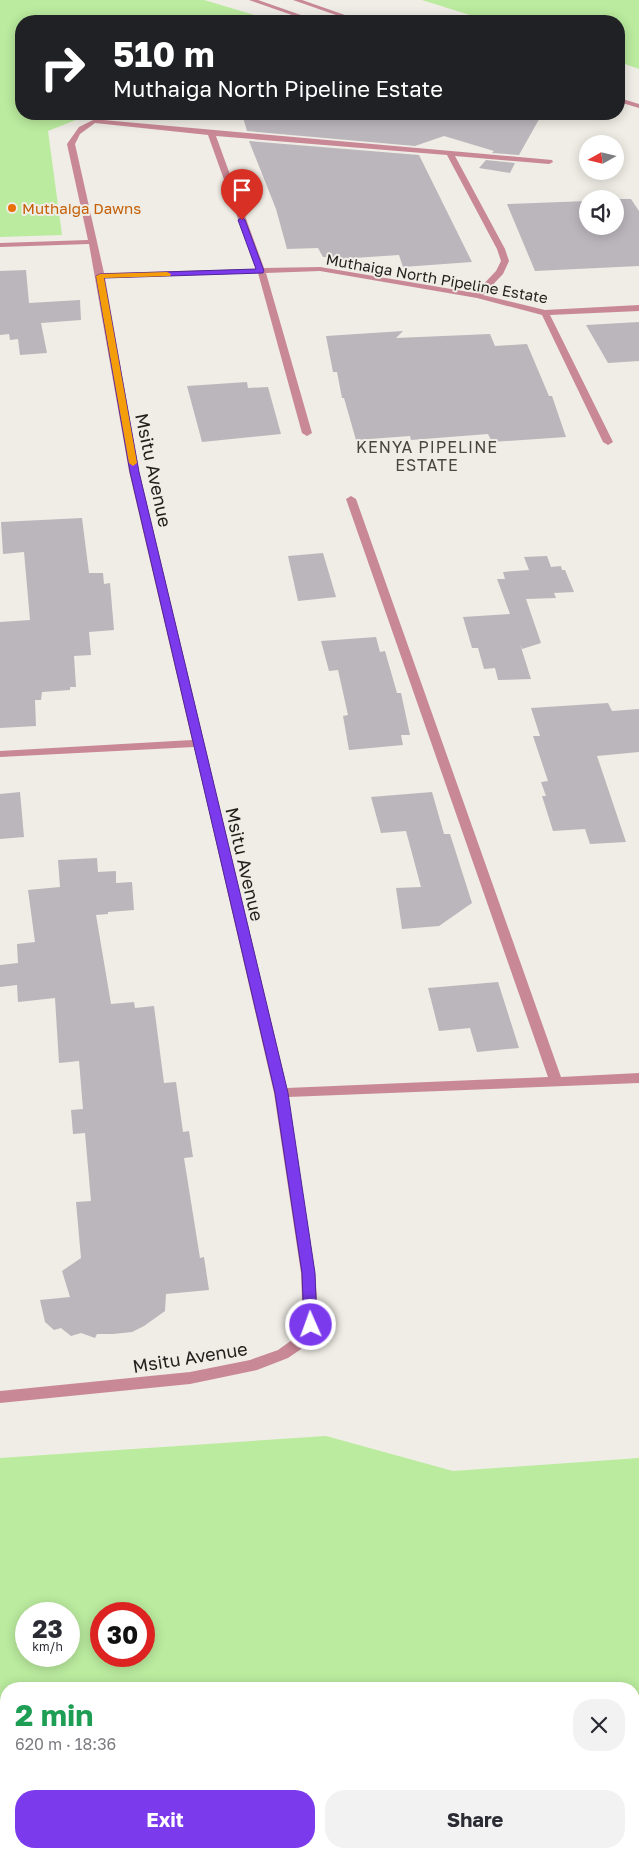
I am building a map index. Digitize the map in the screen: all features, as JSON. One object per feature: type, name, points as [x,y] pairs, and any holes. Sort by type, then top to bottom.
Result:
[{"type":"street","points":[[252,0],[297,15]]},
{"type":"street","points":[[296,0],[341,15]]},
{"type":"street","points":[[625,102],[639,106]]},
{"type":"street","points":[[94,120],[211,134],[550,162]]},
{"type":"street","name":"Msitu Avenue","points":[[0,1397],[199,1376],[252,1366],[283,1354],[305,1339],[311,1325],[308,1273],[281,1093],[134,472],[100,276],[71,144],[75,133],[94,120]]},
{"type":"street","points":[[211,134],[261,271],[307,433]]},
{"type":"street","points":[[450,154],[501,249],[505,261],[500,272],[477,296]]},
{"type":"street","points":[[0,244],[92,242]]},
{"type":"street","name":"Muthaiga North Pipeline Estate","points":[[100,276],[320,269],[477,296],[545,313],[639,308]]},
{"type":"street","points":[[545,313],[608,442]]},
{"type":"street","points":[[351,499],[556,1082]]},
{"type":"street","points":[[0,754],[199,743]]},
{"type":"street","points":[[281,1093],[639,1078]]},
{"type":"green space","points":[[0,0],[204,0],[254,15],[15,15],[15,120],[76,120],[48,131],[62,235],[0,237]]},
{"type":"green space","points":[[422,0],[639,0],[639,69],[625,64],[625,15],[470,15]]},
{"type":"green space","points":[[326,1436],[453,1471],[639,1458],[639,1682],[0,1682],[0,1458]]},
{"type":"building","points":[[244,120],[539,120],[519,155],[492,153],[494,151],[444,136],[415,146],[247,131]]},
{"type":"building","points":[[249,141],[419,155],[472,262],[403,267],[399,255],[339,259],[338,257],[323,257],[318,248],[287,249],[276,209]]},
{"type":"building","points":[[486,160],[515,163],[510,173],[479,168]]},
{"type":"building","points":[[624,199],[631,199],[639,211],[639,266],[535,271],[507,204],[579,201],[579,235],[624,235]]},
{"type":"building","points":[[26,270],[29,303],[80,300],[81,320],[41,323],[47,353],[20,355],[18,339],[10,340],[9,334],[0,335],[0,271]]},
{"type":"building","points":[[639,322],[639,361],[608,363],[586,325]]},
{"type":"building","points":[[403,331],[396,338],[490,334],[495,346],[527,344],[549,396],[552,396],[566,437],[492,442],[488,434],[411,440],[410,436],[356,440],[344,398],[342,398],[337,372],[333,372],[326,336]]},
{"type":"building","points":[[247,382],[248,388],[268,387],[281,434],[202,442],[187,386]]},
{"type":"building","points":[[82,518],[89,573],[103,573],[104,584],[110,583],[114,630],[89,632],[91,655],[74,656],[76,687],[70,687],[70,690],[42,692],[41,700],[35,700],[36,726],[0,728],[0,622],[30,620],[24,552],[3,554],[1,522]]},
{"type":"building","points":[[323,553],[336,597],[298,601],[288,556]]},
{"type":"building","points":[[547,556],[551,567],[561,566],[562,570],[565,570],[574,592],[554,593],[556,598],[526,599],[541,643],[522,649],[520,644],[531,679],[498,680],[495,668],[484,669],[478,648],[472,648],[463,617],[510,614],[497,579],[505,579],[503,572],[529,570],[524,557]]},
{"type":"building","points":[[376,637],[380,652],[385,651],[397,693],[401,693],[410,735],[401,735],[403,745],[349,750],[343,716],[348,715],[338,670],[329,671],[321,641]]},
{"type":"building","points":[[608,703],[612,711],[639,709],[639,752],[597,756],[626,842],[590,844],[585,829],[553,831],[542,796],[546,796],[541,782],[548,781],[533,736],[540,736],[531,708]]},
{"type":"building","points":[[20,792],[24,837],[0,839],[0,794]]},
{"type":"building","points":[[432,792],[444,834],[450,834],[472,903],[439,926],[402,929],[396,888],[421,887],[406,831],[381,833],[371,797]]},
{"type":"building","points":[[97,858],[98,872],[116,871],[116,883],[132,882],[134,910],[96,915],[111,1004],[134,1002],[135,1008],[154,1006],[164,1083],[176,1082],[183,1132],[189,1131],[193,1157],[184,1158],[200,1258],[204,1257],[209,1290],[166,1294],[165,1311],[144,1326],[132,1332],[97,1334],[95,1338],[81,1333],[71,1336],[61,1328],[54,1330],[45,1322],[40,1300],[70,1297],[62,1271],[81,1258],[76,1202],[91,1201],[85,1133],[73,1134],[71,1110],[83,1109],[79,1061],[59,1063],[55,998],[18,1002],[17,985],[0,987],[0,965],[18,963],[17,944],[35,942],[28,890],[60,887],[58,860]]},
{"type":"building","points":[[498,982],[519,1048],[477,1052],[470,1028],[439,1031],[428,988]]},
{"type":"slow traffic","points":[[133,463],[100,276],[167,274]]},
{"type":"place","name":"Muthaiga Dawns","points":[[12,208]]},
{"type":"district","name":"KENYA PIPELINE ESTATE","points":[[427,456]]},
{"type":"route","points":[[242,220],[261,271],[100,276],[134,472],[281,1093],[308,1273],[311,1325]]}]
